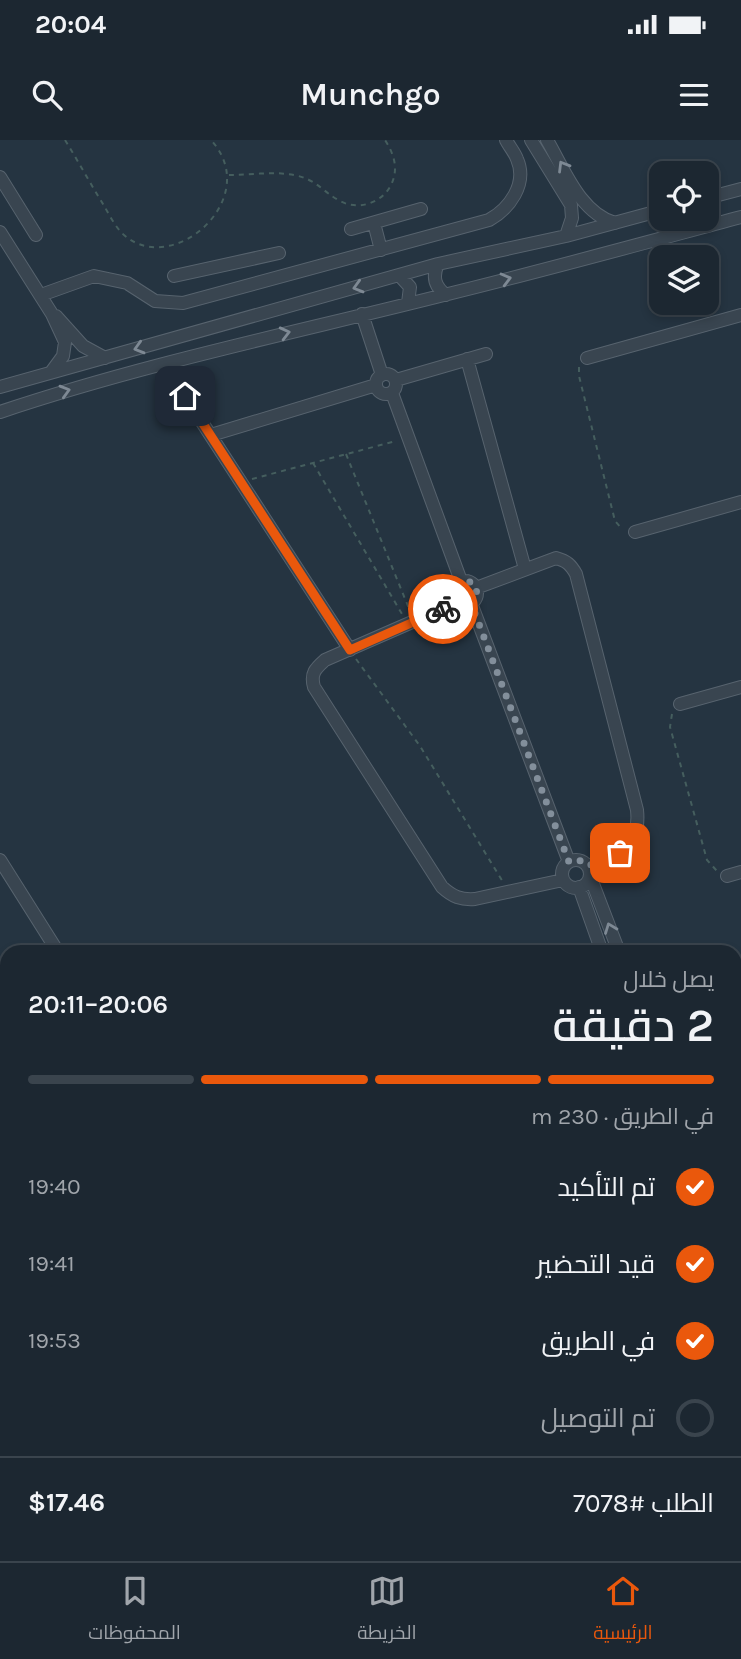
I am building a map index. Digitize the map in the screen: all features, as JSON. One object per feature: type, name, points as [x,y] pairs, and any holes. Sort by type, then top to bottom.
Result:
[{"type":"street","points":[[41,295],[89,276],[114,279],[134,287],[151,299],[166,303],[190,302],[489,220],[504,210],[515,194],[520,169],[518,160],[506,140]]},
{"type":"street","points":[[531,140],[577,203],[615,223]]},
{"type":"street","points":[[547,140],[577,203],[566,236]]},
{"type":"street","points":[[0,177],[36,235]]},
{"type":"street","points":[[719,195],[741,189]]},
{"type":"street","points":[[351,229],[421,209]]},
{"type":"street","points":[[0,387],[438,264],[649,214]]},
{"type":"street","points":[[719,220],[741,216]]},
{"type":"street","points":[[374,223],[381,250]]},
{"type":"street","points":[[0,412],[63,391],[446,295],[674,231]]},
{"type":"street","points":[[0,232],[41,295],[65,342],[63,356],[52,371]]},
{"type":"street","points":[[174,276],[279,253]]},
{"type":"street","points":[[236,263],[242,287]]},
{"type":"street","points":[[438,264],[436,284],[446,295]]},
{"type":"street","points":[[399,275],[410,287],[408,303]]},
{"type":"street","points":[[52,314],[64,323],[83,346],[105,358]]},
{"type":"street","points":[[362,314],[382,394],[394,387],[486,354]]},
{"type":"street","points":[[587,358],[741,315]]},
{"type":"street","points":[[467,359],[525,569]]},
{"type":"street","points":[[211,435],[379,380],[389,374],[408,437],[461,581]]},
{"type":"street","points":[[185,396],[350,650]]},
{"type":"street","points":[[635,532],[741,502]]},
{"type":"street","points":[[476,587],[556,558],[572,566],[576,574],[638,822],[629,845],[589,871],[584,885],[570,887],[563,880],[563,869],[569,862],[579,860],[589,871],[616,945]]},
{"type":"street","points":[[461,581],[470,582],[476,587],[477,597],[464,605],[458,602],[453,591],[461,581]]},
{"type":"street","points":[[458,602],[326,660],[315,669],[312,681],[314,687],[442,887],[450,894],[465,900],[563,880]]},
{"type":"street","points":[[471,603],[569,862]]},
{"type":"street","points":[[680,704],[741,687]]},
{"type":"street","points":[[0,860],[54,945]]},
{"type":"street","points":[[727,876],[741,872]]},
{"type":"street","points":[[579,887],[600,945]]},
{"type":"path","points":[[65,140],[125,235],[141,245],[162,248],[183,241],[200,231],[214,216],[225,198],[229,175],[226,161],[211,140]]},
{"type":"path","points":[[229,175],[296,175],[315,182],[340,201],[360,205],[370,203],[387,191],[395,172],[392,152],[385,140]]},
{"type":"path","points":[[587,358],[580,366],[579,376],[615,521],[623,530],[635,532]]},
{"type":"path","points":[[241,482],[408,437]]},
{"type":"path","points":[[346,454],[411,623]]},
{"type":"path","points":[[313,463],[411,623]]},
{"type":"path","points":[[350,650],[419,746],[509,892]]},
{"type":"path","points":[[680,704],[672,714],[670,727],[708,860],[716,870],[727,876]]},
{"type":"way so far","points":[[443,609],[458,602],[453,595],[457,583],[466,581],[474,584],[477,597],[471,603],[569,862],[579,860],[588,866],[620,853]]},
{"type":"route","points":[[185,396],[350,650],[443,609]]}]
